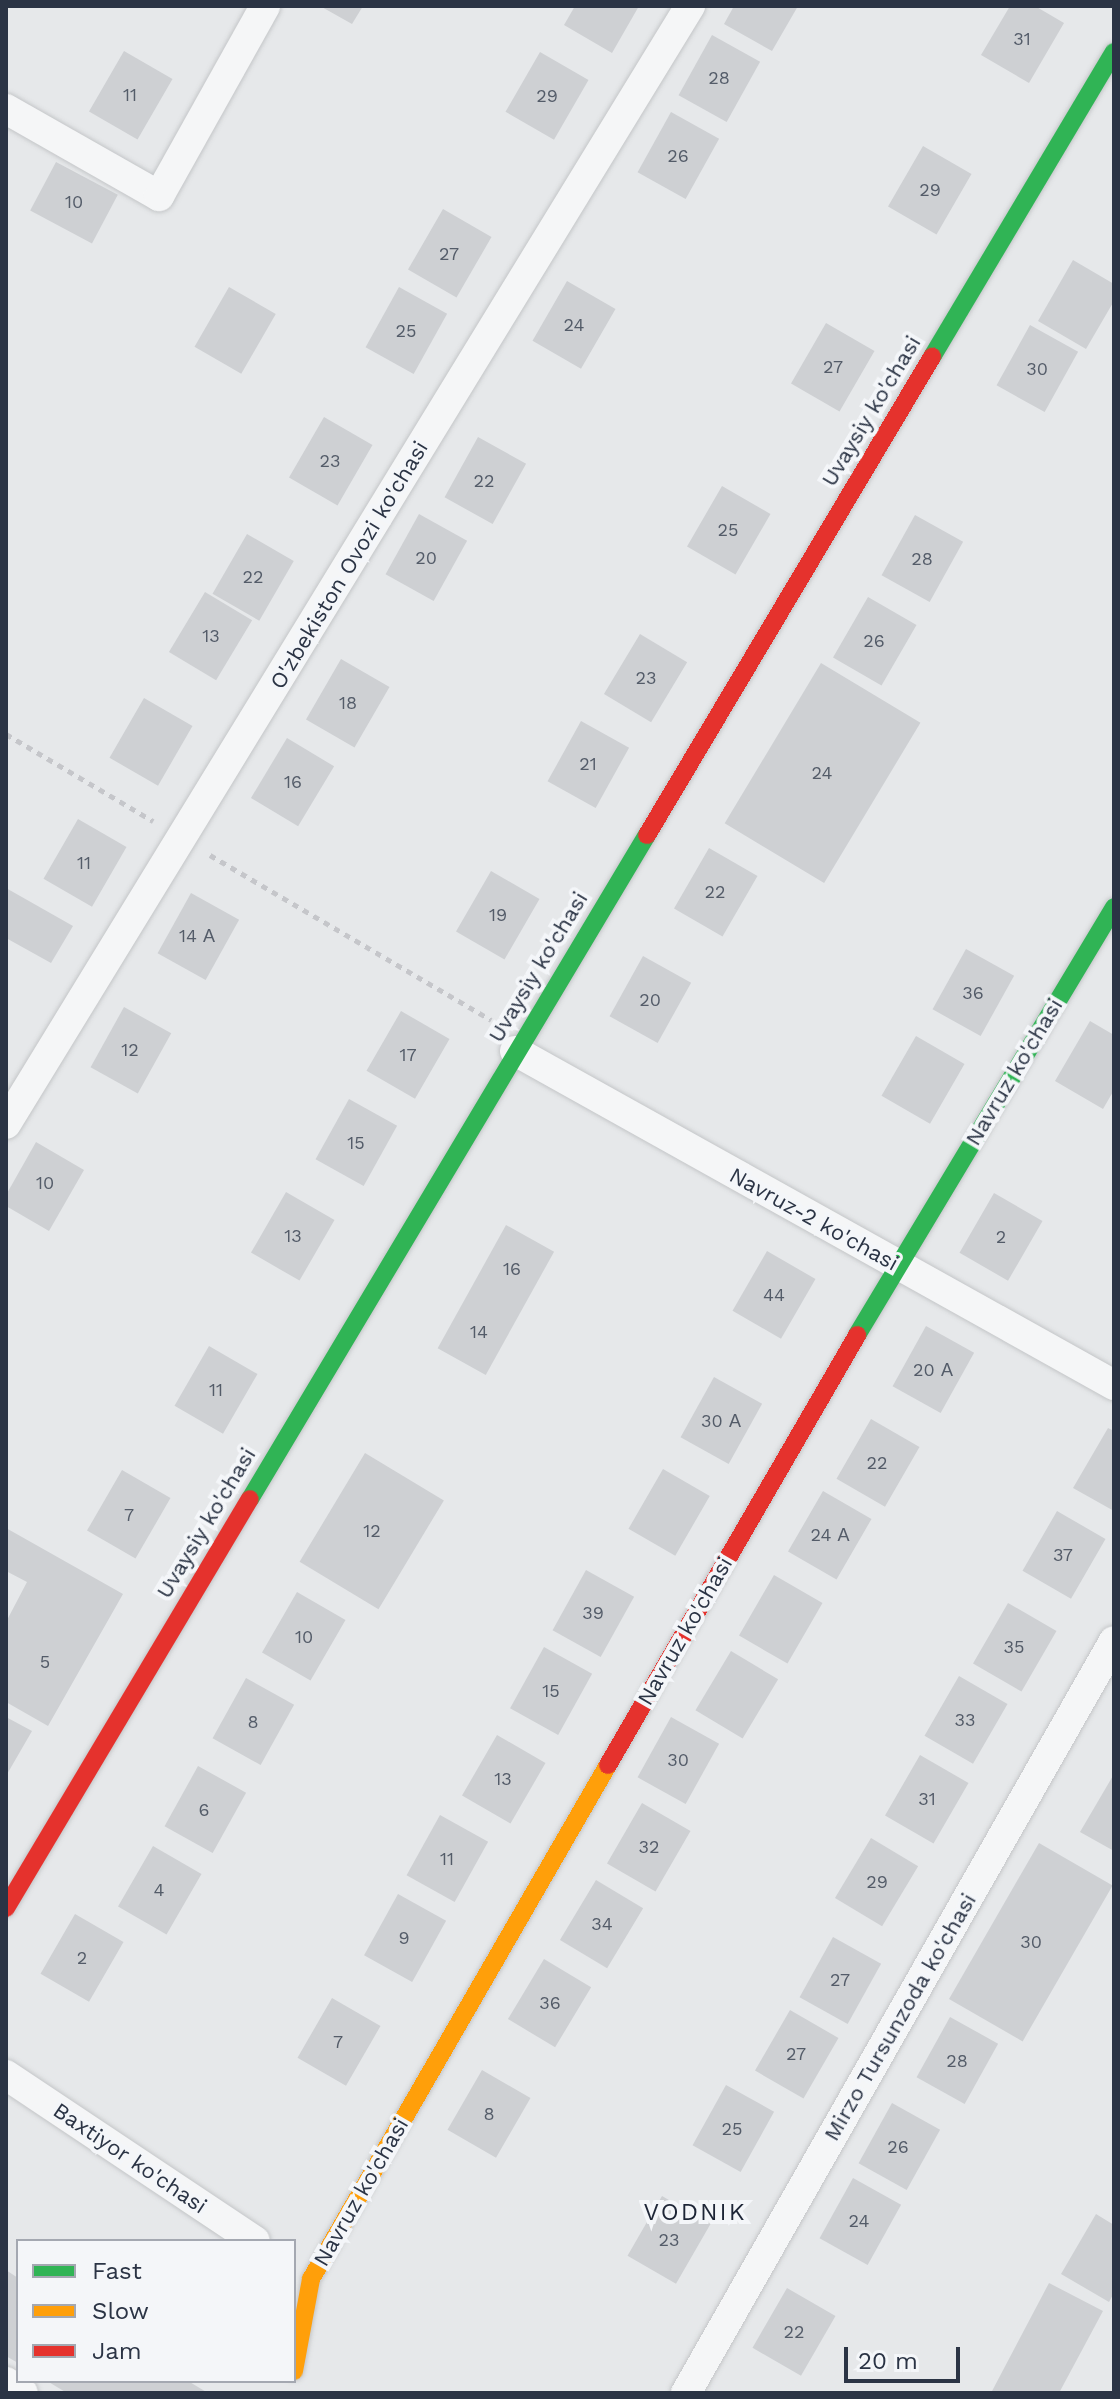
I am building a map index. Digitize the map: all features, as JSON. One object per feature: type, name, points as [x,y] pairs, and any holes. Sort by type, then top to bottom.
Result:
[{"type":"street","points":[[6,109],[159,196],[265,6]]},
{"type":"street","name":"O'zbekiston Ovozi ko'chasi","points":[[6,1124],[690,6]]},
{"type":"street","name":"Uvaysiy ko'chasi","points":[[6,1908],[1114,52]]},
{"type":"street","name":"Navruz ko'chasi","points":[[296,2349],[303,2273],[897,1266],[1114,907]]},
{"type":"street","name":"Navruz-2 ko'chasi","points":[[519,1045],[897,1266],[1114,1385]]},
{"type":"street","name":"Mirzo Tursunzoda ko'chasi","points":[[686,2393],[1114,1641]]},
{"type":"street","name":"Baxtiyor ko'chasi","points":[[6,2075],[252,2239]]},
{"type":"street","points":[[6,2382],[23,2393]]},
{"type":"path","points":[[6,734],[519,1045]]},
{"type":"building","points":[[320,6],[363,6],[352,24]]},
{"type":"building","points":[[575,6],[639,6],[612,53],[564,25]]},
{"type":"building","points":[[734,6],[798,6],[772,51],[724,24]]},
{"type":"building","points":[[1010,6],[1035,6],[1064,23],[1029,83],[981,55]]},
{"type":"building","points":[[712,35],[760,62],[727,122],[679,95]]},
{"type":"building","points":[[124,51],[172,79],[137,140],[89,112]]},
{"type":"building","points":[[540,52],[588,80],[554,140],[506,112]]},
{"type":"building","points":[[671,112],[719,139],[686,199],[638,172]]},
{"type":"building","points":[[923,146],[971,174],[936,235],[888,207]]},
{"type":"building","points":[[56,162],[118,195],[92,243],[30,211]]},
{"type":"building","points":[[443,209],[491,237],[456,298],[408,270]]},
{"type":"building","points":[[1073,260],[1114,284],[1114,301],[1086,349],[1038,321]]},
{"type":"building","points":[[567,281],[615,309],[581,369],[532,341]]},
{"type":"building","points":[[229,287],[276,314],[241,374],[194,347]]},
{"type":"building","points":[[399,287],[447,314],[414,374],[366,347]]},
{"type":"building","points":[[826,323],[874,351],[839,412],[791,384]]},
{"type":"building","points":[[1030,325],[1078,352],[1045,412],[997,385]]},
{"type":"building","points":[[324,417],[372,445],[337,506],[289,478]]},
{"type":"building","points":[[478,437],[526,464],[493,524],[445,497]]},
{"type":"building","points":[[722,486],[770,514],[735,575],[687,547]]},
{"type":"building","points":[[419,514],[467,541],[434,601],[386,574]]},
{"type":"building","points":[[915,515],[963,542],[930,602],[882,575]]},
{"type":"building","points":[[247,534],[294,561],[259,621],[212,594]]},
{"type":"building","points":[[205,592],[252,620],[216,680],[169,652]]},
{"type":"building","points":[[868,597],[916,625],[881,686],[833,658]]},
{"type":"building","points":[[640,634],[687,662],[651,722],[604,694]]},
{"type":"building","points":[[341,659],[389,687],[354,748],[306,720]]},
{"type":"building","points":[[821,663],[920,723],[824,883],[725,823]]},
{"type":"building","points":[[144,698],[192,726],[158,786],[110,758]]},
{"type":"building","points":[[581,721],[629,748],[596,808],[548,781]]},
{"type":"building","points":[[287,738],[334,766],[298,826],[251,798]]},
{"type":"building","points":[[78,819],[126,847],[92,907],[44,879]]},
{"type":"building","points":[[709,848],[757,876],[722,937],[674,909]]},
{"type":"building","points":[[491,871],[539,899],[504,960],[456,932]]},
{"type":"building","points":[[6,888],[73,926],[51,963],[6,938]]},
{"type":"building","points":[[191,893],[239,920],[206,980],[158,953]]},
{"type":"building","points":[[966,949],[1014,976],[981,1036],[933,1009]]},
{"type":"building","points":[[643,956],[691,983],[658,1043],[610,1016]]},
{"type":"building","points":[[124,1007],[171,1033],[138,1094],[91,1067]]},
{"type":"building","points":[[401,1011],[449,1039],[415,1099],[367,1071]]},
{"type":"building","points":[[1090,1021],[1114,1035],[1114,1090],[1103,1109],[1055,1081]]},
{"type":"building","points":[[916,1036],[964,1064],[930,1124],[882,1096]]},
{"type":"building","points":[[349,1099],[397,1126],[364,1186],[316,1159]]},
{"type":"building","points":[[36,1142],[84,1170],[49,1231],[6,1206],[6,1195]]},
{"type":"building","points":[[286,1192],[334,1220],[299,1281],[251,1253]]},
{"type":"building","points":[[994,1193],[1042,1221],[1008,1281],[960,1253]]},
{"type":"building","points":[[506,1225],[554,1252],[486,1375],[438,1348]]},
{"type":"building","points":[[767,1251],[815,1279],[781,1339],[732,1311]]},
{"type":"building","points":[[926,1326],[974,1353],[941,1413],[893,1386]]},
{"type":"building","points":[[209,1346],[257,1374],[223,1434],[174,1406]]},
{"type":"building","points":[[714,1377],[762,1404],[729,1464],[681,1437]]},
{"type":"building","points":[[871,1419],[919,1447],[885,1507],[836,1479]]},
{"type":"building","points":[[1108,1428],[1114,1431],[1114,1511],[1073,1488]]},
{"type":"building","points":[[365,1453],[444,1500],[378,1609],[300,1562]]},
{"type":"building","points":[[663,1469],[710,1496],[675,1556],[628,1529]]},
{"type":"building","points":[[122,1470],[170,1498],[135,1559],[87,1531]]},
{"type":"building","points":[[823,1491],[871,1519],[836,1580],[788,1552]]},
{"type":"building","points":[[1057,1511],[1105,1539],[1071,1599],[1022,1571]]},
{"type":"building","points":[[6,1528],[123,1594],[48,1726],[6,1702],[6,1622],[27,1582],[6,1571]]},
{"type":"building","points":[[586,1570],[634,1597],[601,1657],[553,1630]]},
{"type":"building","points":[[774,1575],[822,1603],[787,1664],[739,1636]]},
{"type":"building","points":[[297,1592],[345,1620],[310,1681],[262,1653]]},
{"type":"building","points":[[1008,1603],[1056,1631],[1021,1692],[973,1664]]},
{"type":"building","points":[[544,1647],[592,1674],[558,1735],[510,1708]]},
{"type":"building","points":[[731,1651],[778,1679],[743,1738],[695,1710]]},
{"type":"building","points":[[959,1676],[1007,1704],[973,1764],[924,1736]]},
{"type":"building","points":[[246,1678],[294,1705],[261,1765],[213,1738]]},
{"type":"building","points":[[6,1717],[32,1731],[6,1776]]},
{"type":"building","points":[[671,1717],[719,1744],[686,1804],[638,1777]]},
{"type":"building","points":[[497,1735],[545,1763],[510,1824],[462,1796]]},
{"type":"building","points":[[920,1755],[968,1783],[933,1844],[885,1816]]},
{"type":"building","points":[[198,1766],[246,1793],[213,1853],[165,1826]]},
{"type":"building","points":[[1114,1774],[1114,1851],[1080,1832]]},
{"type":"building","points":[[642,1803],[690,1831],[655,1892],[607,1864]]},
{"type":"building","points":[[440,1815],[488,1842],[455,1902],[407,1875]]},
{"type":"building","points":[[871,1838],[918,1866],[882,1926],[835,1898]]},
{"type":"building","points":[[1039,1843],[1113,1886],[1023,2041],[949,1999]]},
{"type":"building","points":[[153,1846],[201,1874],[166,1935],[118,1907]]},
{"type":"building","points":[[596,1880],[643,1908],[607,1968],[560,1940]]},
{"type":"building","points":[[398,1894],[446,1921],[412,1982],[364,1955]]},
{"type":"building","points":[[75,1914],[123,1942],[89,2002],[40,1974]]},
{"type":"building","points":[[833,1937],[881,1964],[848,2024],[800,1997]]},
{"type":"building","points":[[544,1959],[591,1987],[555,2047],[508,2019]]},
{"type":"building","points":[[332,1998],[380,2026],[346,2086],[298,2058]]},
{"type":"building","points":[[790,2010],[838,2038],[803,2099],[755,2071]]},
{"type":"building","points":[[950,2017],[998,2044],[965,2104],[917,2077]]},
{"type":"building","points":[[482,2070],[530,2098],[496,2158],[448,2130]]},
{"type":"building","points":[[726,2085],[774,2112],[741,2172],[693,2145]]},
{"type":"building","points":[[892,2103],[940,2130],[907,2190],[859,2163]]},
{"type":"building","points":[[853,2178],[901,2205],[868,2265],[820,2238]]},
{"type":"building","points":[[662,2196],[710,2224],[676,2284],[627,2256]]},
{"type":"building","points":[[1096,2214],[1114,2225],[1114,2293],[1109,2302],[1061,2274]]},
{"type":"building","points":[[6,2270],[16,2277],[16,2362],[6,2356]]},
{"type":"building","points":[[1049,2283],[1103,2311],[1059,2393],[991,2393]]},
{"type":"building","points":[[787,2288],[835,2316],[801,2376],[752,2348]]},
{"type":"building","points":[[50,2383],[191,2383],[208,2393],[67,2393]]},
{"type":"traffic: fast","points":[[932,357],[1114,52]]},
{"type":"traffic: fast","points":[[250,1499],[647,835]]},
{"type":"traffic: fast","points":[[857,1335],[1114,907]]},
{"type":"traffic: slow","points":[[296,2360],[311,2279],[608,1765]]},
{"type":"traffic: jam","points":[[647,835],[932,357]]},
{"type":"traffic: jam","points":[[608,1765],[857,1335]]},
{"type":"traffic: jam","points":[[6,1908],[250,1499]]},
{"type":"district","name":"VODNIK","points":[[695,2213]]}]
